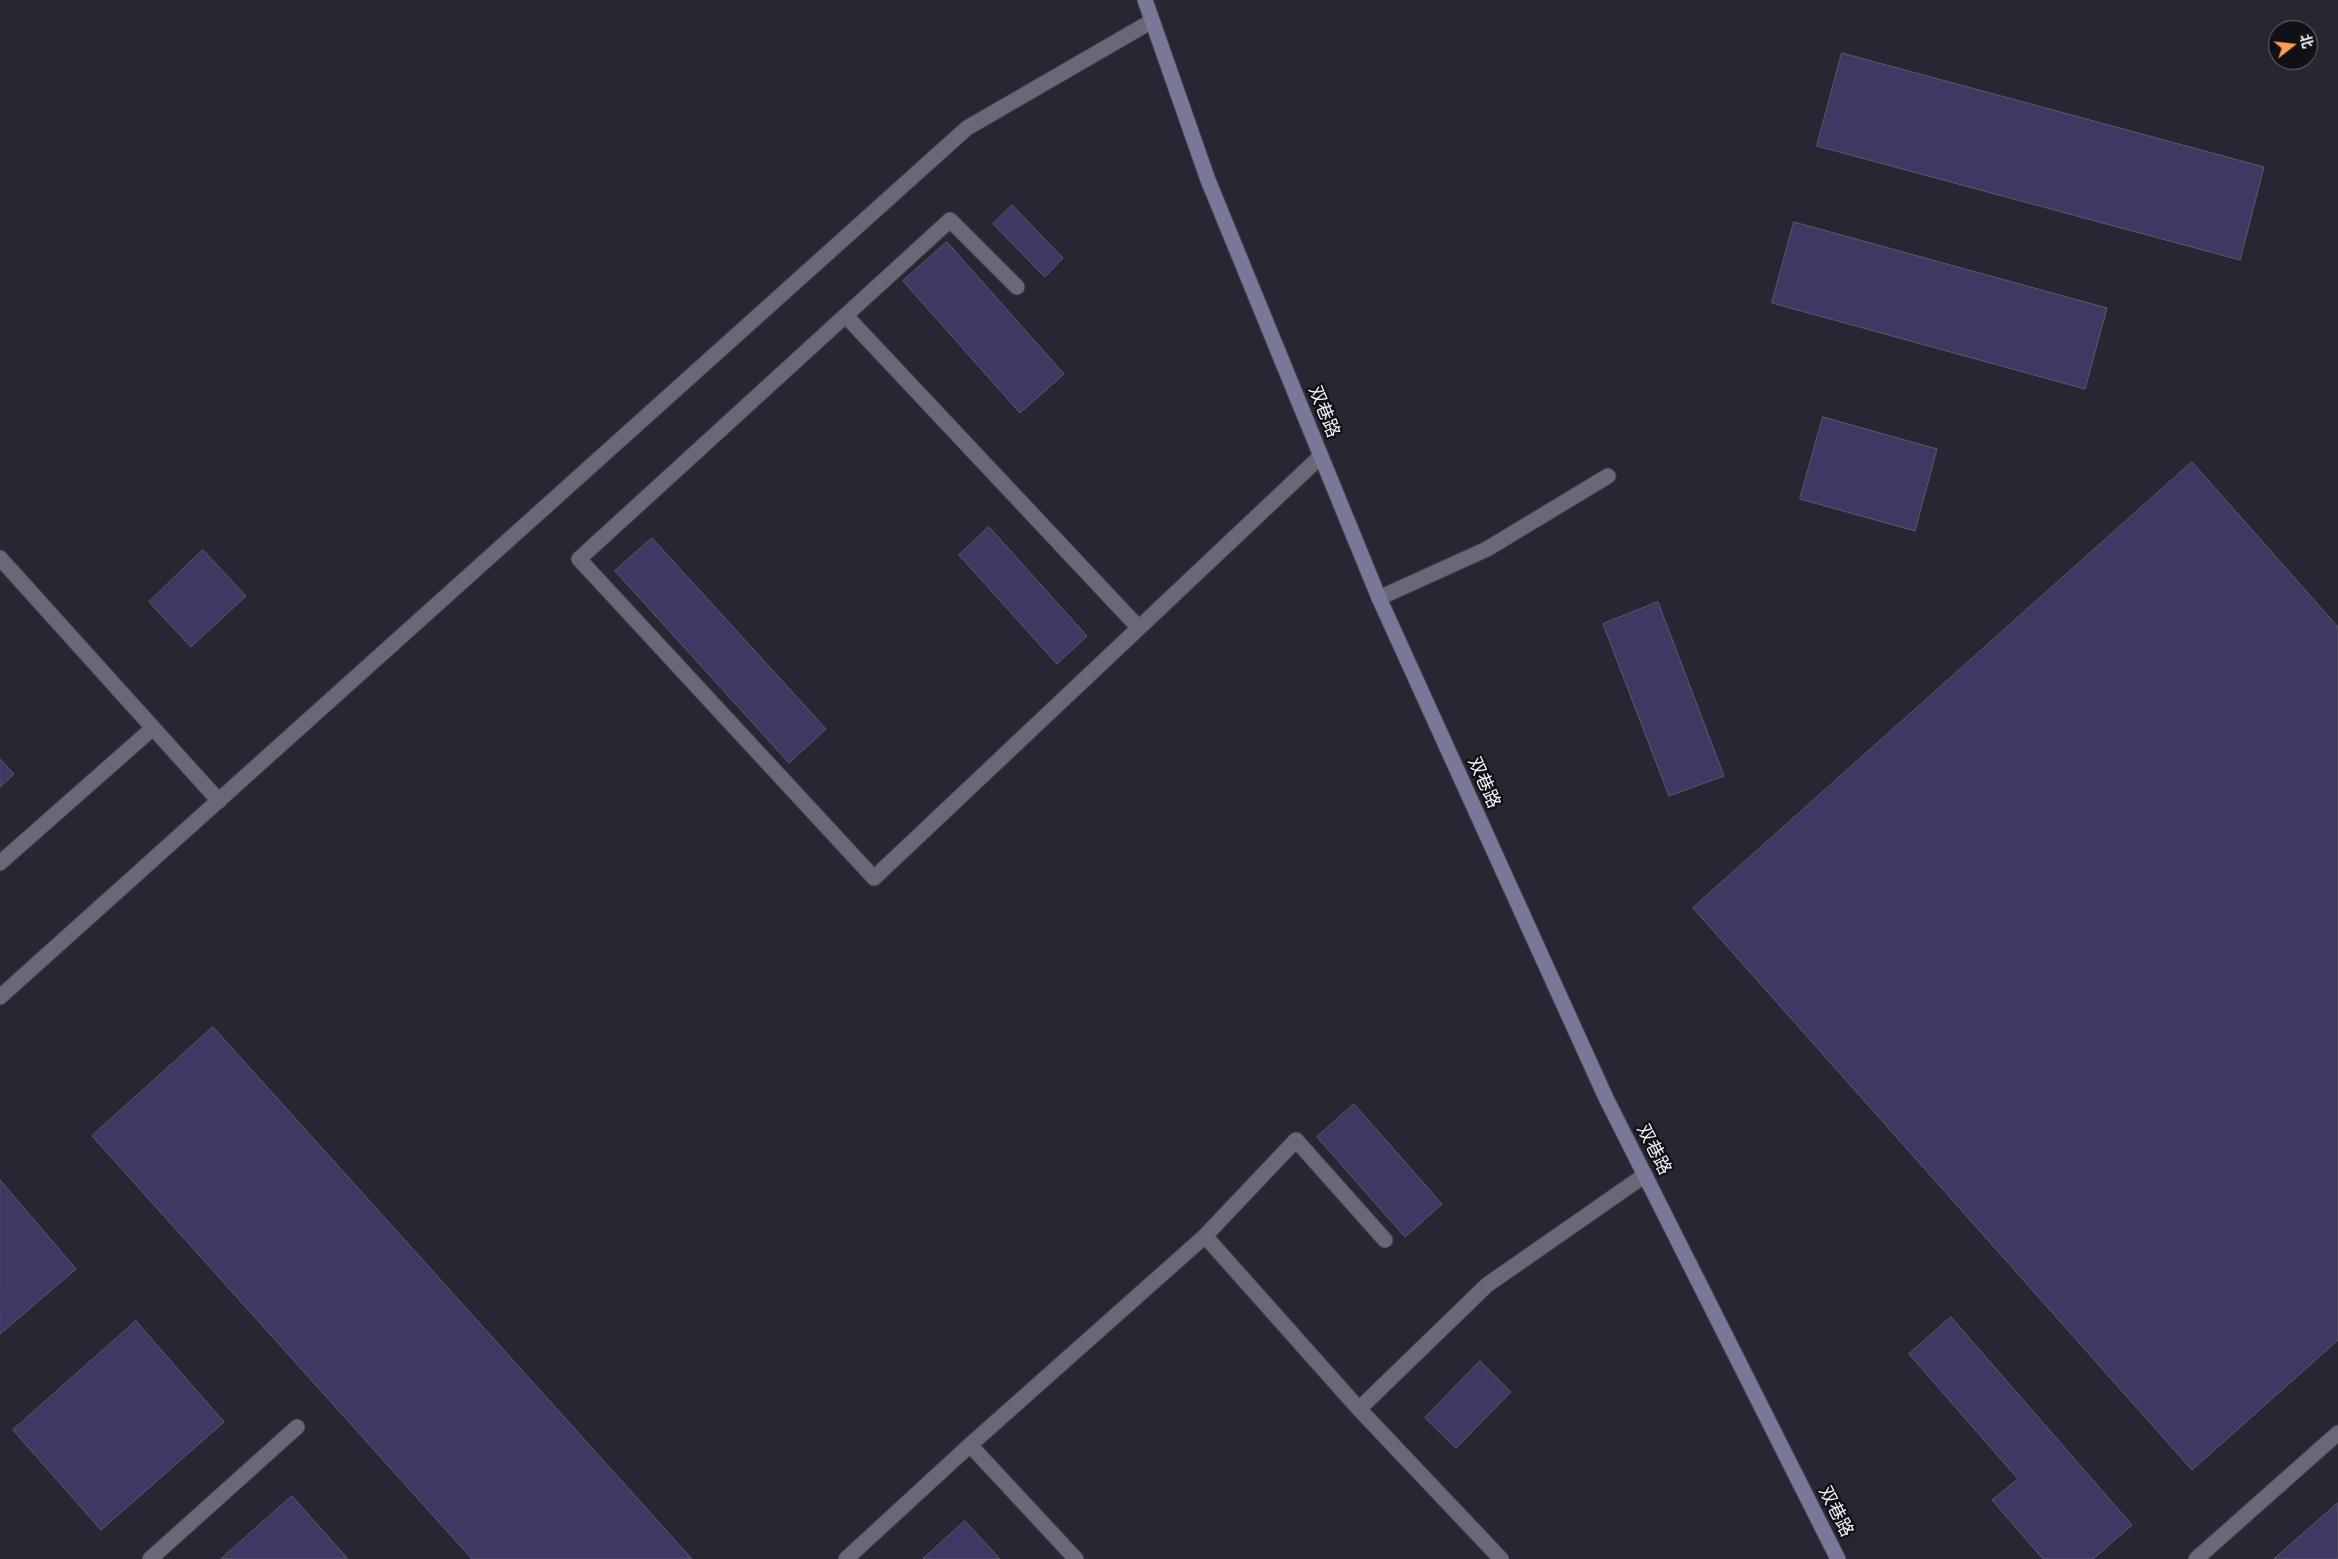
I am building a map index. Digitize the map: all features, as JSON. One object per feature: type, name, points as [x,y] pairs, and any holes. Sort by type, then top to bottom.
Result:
[{"type":"main road","name":"双巷路","points":[[1145,0],[1208,180],[1379,598],[1606,1098],[1838,1559]]},
{"type":"street","points":[[0,997],[967,128],[1152,21]]},
{"type":"street","points":[[1017,287],[950,220],[579,559],[874,878],[1321,456]]},
{"type":"street","points":[[846,316],[1139,628]]},
{"type":"street","points":[[1379,598],[1488,550],[1608,476]]},
{"type":"street","points":[[0,558],[218,801]]},
{"type":"street","points":[[0,863],[153,728]]},
{"type":"street","points":[[846,1559],[970,1445],[1205,1236],[1296,1140],[1385,1240]]},
{"type":"street","points":[[1359,1409],[1487,1285],[1645,1175]]},
{"type":"street","points":[[1205,1236],[1359,1409],[1501,1559]]},
{"type":"street","points":[[150,1559],[297,1427]]},
{"type":"street","points":[[2196,1559],[2338,1433]]},
{"type":"street","points":[[970,1445],[1076,1559]]},
{"type":"building","points":[[1842,53],[2264,167],[2240,260],[1817,146]]},
{"type":"building","points":[[1012,205],[1063,258],[1045,277],[993,224]]},
{"type":"building","points":[[1794,222],[2107,308],[2085,389],[1772,303]]},
{"type":"building","points":[[947,242],[1064,374],[1020,413],[903,281]]},
{"type":"building","points":[[1823,417],[1937,449],[1915,531],[1800,499]]},
{"type":"building","points":[[2192,462],[2338,627],[2338,1340],[2192,1470],[1693,908]]},
{"type":"building","points":[[989,527],[1087,636],[1057,664],[959,555]]},
{"type":"building","points":[[652,538],[826,729],[789,763],[615,571]]},
{"type":"building","points":[[203,550],[246,596],[191,647],[149,602]]},
{"type":"building","points":[[1658,602],[1724,776],[1669,796],[1603,624]]},
{"type":"building","points":[[0,759],[14,774],[0,787]]},
{"type":"building","points":[[213,1027],[692,1559],[472,1559],[92,1136]]},
{"type":"building","points":[[1354,1104],[1442,1204],[1405,1237],[1317,1137]]},
{"type":"building","points":[[0,1180],[76,1269],[0,1334]]},
{"type":"building","points":[[1951,1317],[2132,1525],[2093,1559],[2043,1559],[1992,1500],[2018,1479],[1909,1354]]},
{"type":"building","points":[[136,1321],[224,1422],[101,1530],[13,1430]]},
{"type":"building","points":[[1480,1361],[1511,1392],[1456,1448],[1425,1418]]},
{"type":"building","points":[[292,1496],[348,1559],[221,1559]]},
{"type":"building","points":[[2338,1503],[2338,1559],[2274,1559]]},
{"type":"building","points":[[965,1521],[1000,1559],[923,1559]]}]
